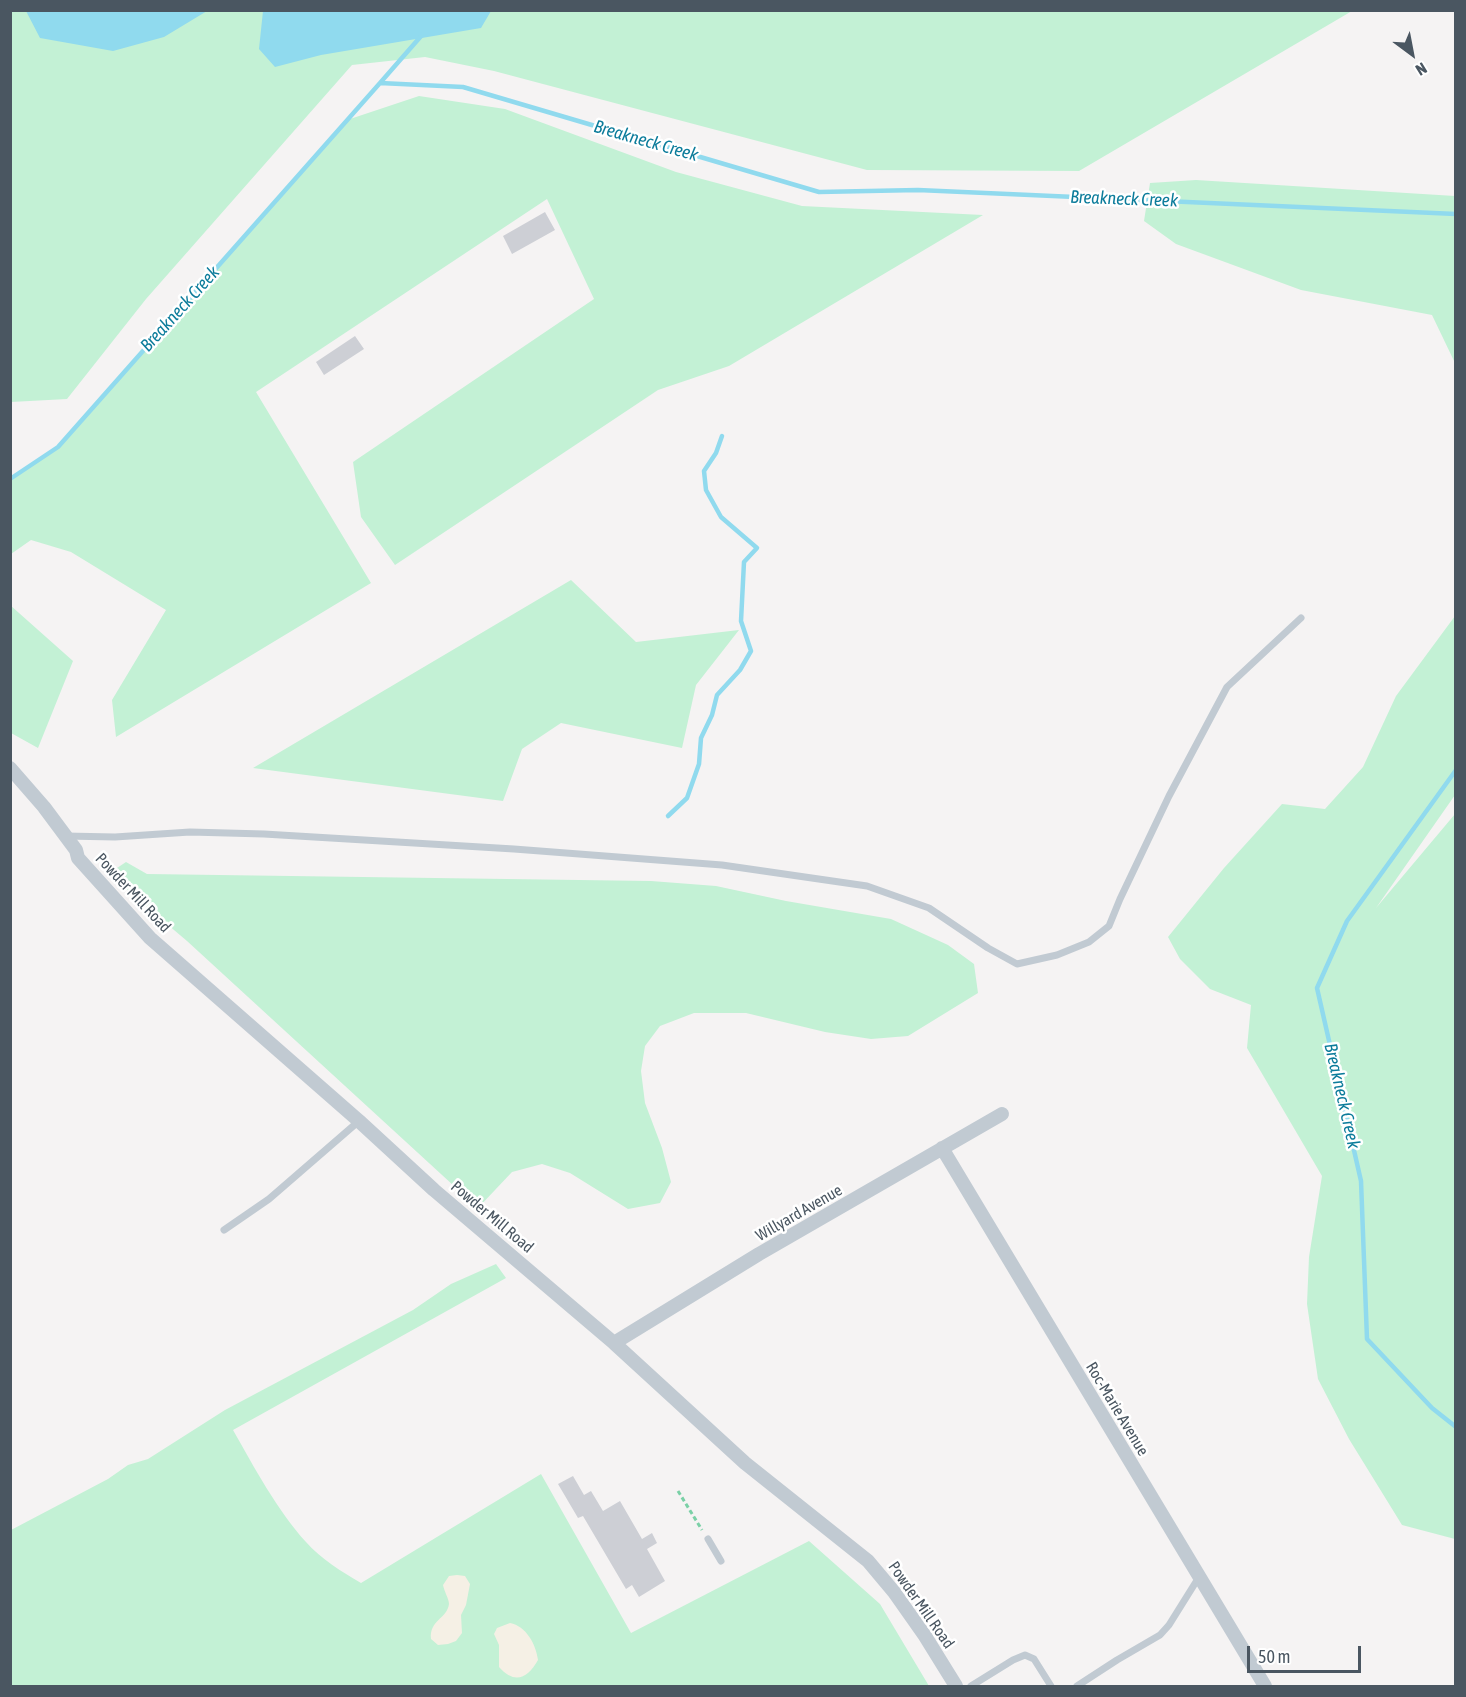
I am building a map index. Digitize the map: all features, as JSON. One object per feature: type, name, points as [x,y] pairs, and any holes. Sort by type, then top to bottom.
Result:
[{"type":"street","name":"Powder Mill Road","points":[[10,768],[76,850],[78,858],[150,938],[359,1121],[434,1190],[614,1343],[745,1462],[868,1561],[894,1592],[956,1686]]},
{"type":"street","name":"Willyard Avenue","points":[[614,1343],[759,1254],[1002,1114]]},
{"type":"street","name":"Roc-Marie Avenue","points":[[942,1148],[1265,1686]]},
{"type":"lane","points":[[65,836],[115,837],[190,832],[264,834],[514,849],[722,865],[867,886],[929,908],[988,948],[1017,964],[1057,954],[1089,942],[1110,926],[1120,899],[1169,796],[1227,687],[1302,618]]},
{"type":"lane","points":[[224,1230],[269,1199],[359,1121]]},
{"type":"lane","points":[[708,1539],[721,1561]]},
{"type":"lane","points":[[1077,1686],[1160,1635],[1169,1625],[1199,1577]]},
{"type":"lane","points":[[971,1686],[1025,1655],[1034,1659],[1051,1686]]},
{"type":"path","points":[[678,1491],[708,1539]]},
{"type":"green space","points":[[10,11],[1352,11],[1079,171],[867,170],[494,71],[425,57],[352,65],[146,299],[67,399],[11,402]]},
{"type":"green space","points":[[419,96],[505,109],[676,172],[802,206],[983,215],[729,366],[658,390],[395,565],[361,517],[353,462],[594,299],[547,199],[256,392],[371,583],[116,737],[112,700],[166,610],[71,552],[31,540],[11,554],[11,479],[58,447],[347,120]]},
{"type":"green space","points":[[1196,180],[1455,196],[1455,363],[1432,315],[1301,290],[1176,244],[1144,221],[1150,183]]},
{"type":"green space","points":[[571,580],[636,642],[739,630],[696,685],[682,748],[561,723],[522,749],[503,801],[253,768]]},
{"type":"green space","points":[[10,605],[73,661],[38,748],[11,733]]},
{"type":"green space","points":[[1455,616],[1455,795],[1376,908],[1455,814],[1455,1539],[1402,1525],[1349,1439],[1318,1379],[1307,1304],[1309,1257],[1322,1176],[1247,1048],[1251,1005],[1210,989],[1180,959],[1168,937],[1224,868],[1282,804],[1325,809],[1363,767],[1396,696]]},
{"type":"green space","points":[[126,862],[147,874],[651,881],[716,886],[891,919],[948,945],[974,964],[978,993],[908,1036],[871,1039],[825,1032],[746,1013],[694,1013],[660,1026],[645,1046],[641,1071],[645,1103],[662,1148],[671,1182],[660,1203],[628,1209],[570,1173],[542,1164],[512,1172],[478,1208],[187,941],[116,881],[114,870]]},
{"type":"green space","points":[[496,1264],[506,1278],[233,1430],[295,1530],[318,1554],[361,1583],[541,1474],[631,1633],[809,1541],[880,1604],[929,1686],[11,1686],[11,1530],[108,1479],[128,1465],[148,1459],[225,1410],[413,1310],[451,1284]]},
{"type":"sand","points":[[449,1576],[465,1576],[470,1584],[466,1605],[461,1615],[462,1633],[456,1641],[438,1645],[431,1639],[431,1633],[435,1624],[448,1609],[449,1604],[443,1585]]},
{"type":"sand","points":[[510,1623],[525,1632],[537,1654],[538,1660],[534,1666],[521,1677],[510,1676],[499,1667],[499,1645],[494,1634],[497,1628]]},
{"type":"water","points":[[263,10],[491,11],[481,28],[321,55],[275,67],[259,49]]},
{"type":"water","points":[[26,11],[207,11],[164,37],[113,51],[40,38]]},
{"type":"building","points":[[545,212],[555,230],[512,254],[503,236]]},
{"type":"building","points":[[355,336],[364,349],[324,375],[316,362]]},
{"type":"building","points":[[573,1476],[584,1495],[591,1491],[603,1511],[620,1501],[642,1539],[652,1533],[657,1543],[647,1549],[665,1581],[639,1597],[632,1585],[626,1589],[583,1516],[578,1518],[558,1484]]},
{"type":"waterway","points":[[380,83],[422,35]]},
{"type":"waterway","name":"Breakneck Creek","points":[[10,479],[58,447],[380,83],[463,87],[819,192],[918,190],[1456,214]]},
{"type":"waterway","points":[[668,816],[687,798],[699,764],[701,738],[712,715],[717,695],[740,670],[751,651],[741,621],[744,562],[757,548],[721,517],[706,490],[704,471],[716,453],[722,436]]},
{"type":"waterway","name":"Breakneck Creek","points":[[1456,770],[1347,921],[1317,988],[1361,1181],[1367,1339],[1432,1408],[1456,1427]]}]
